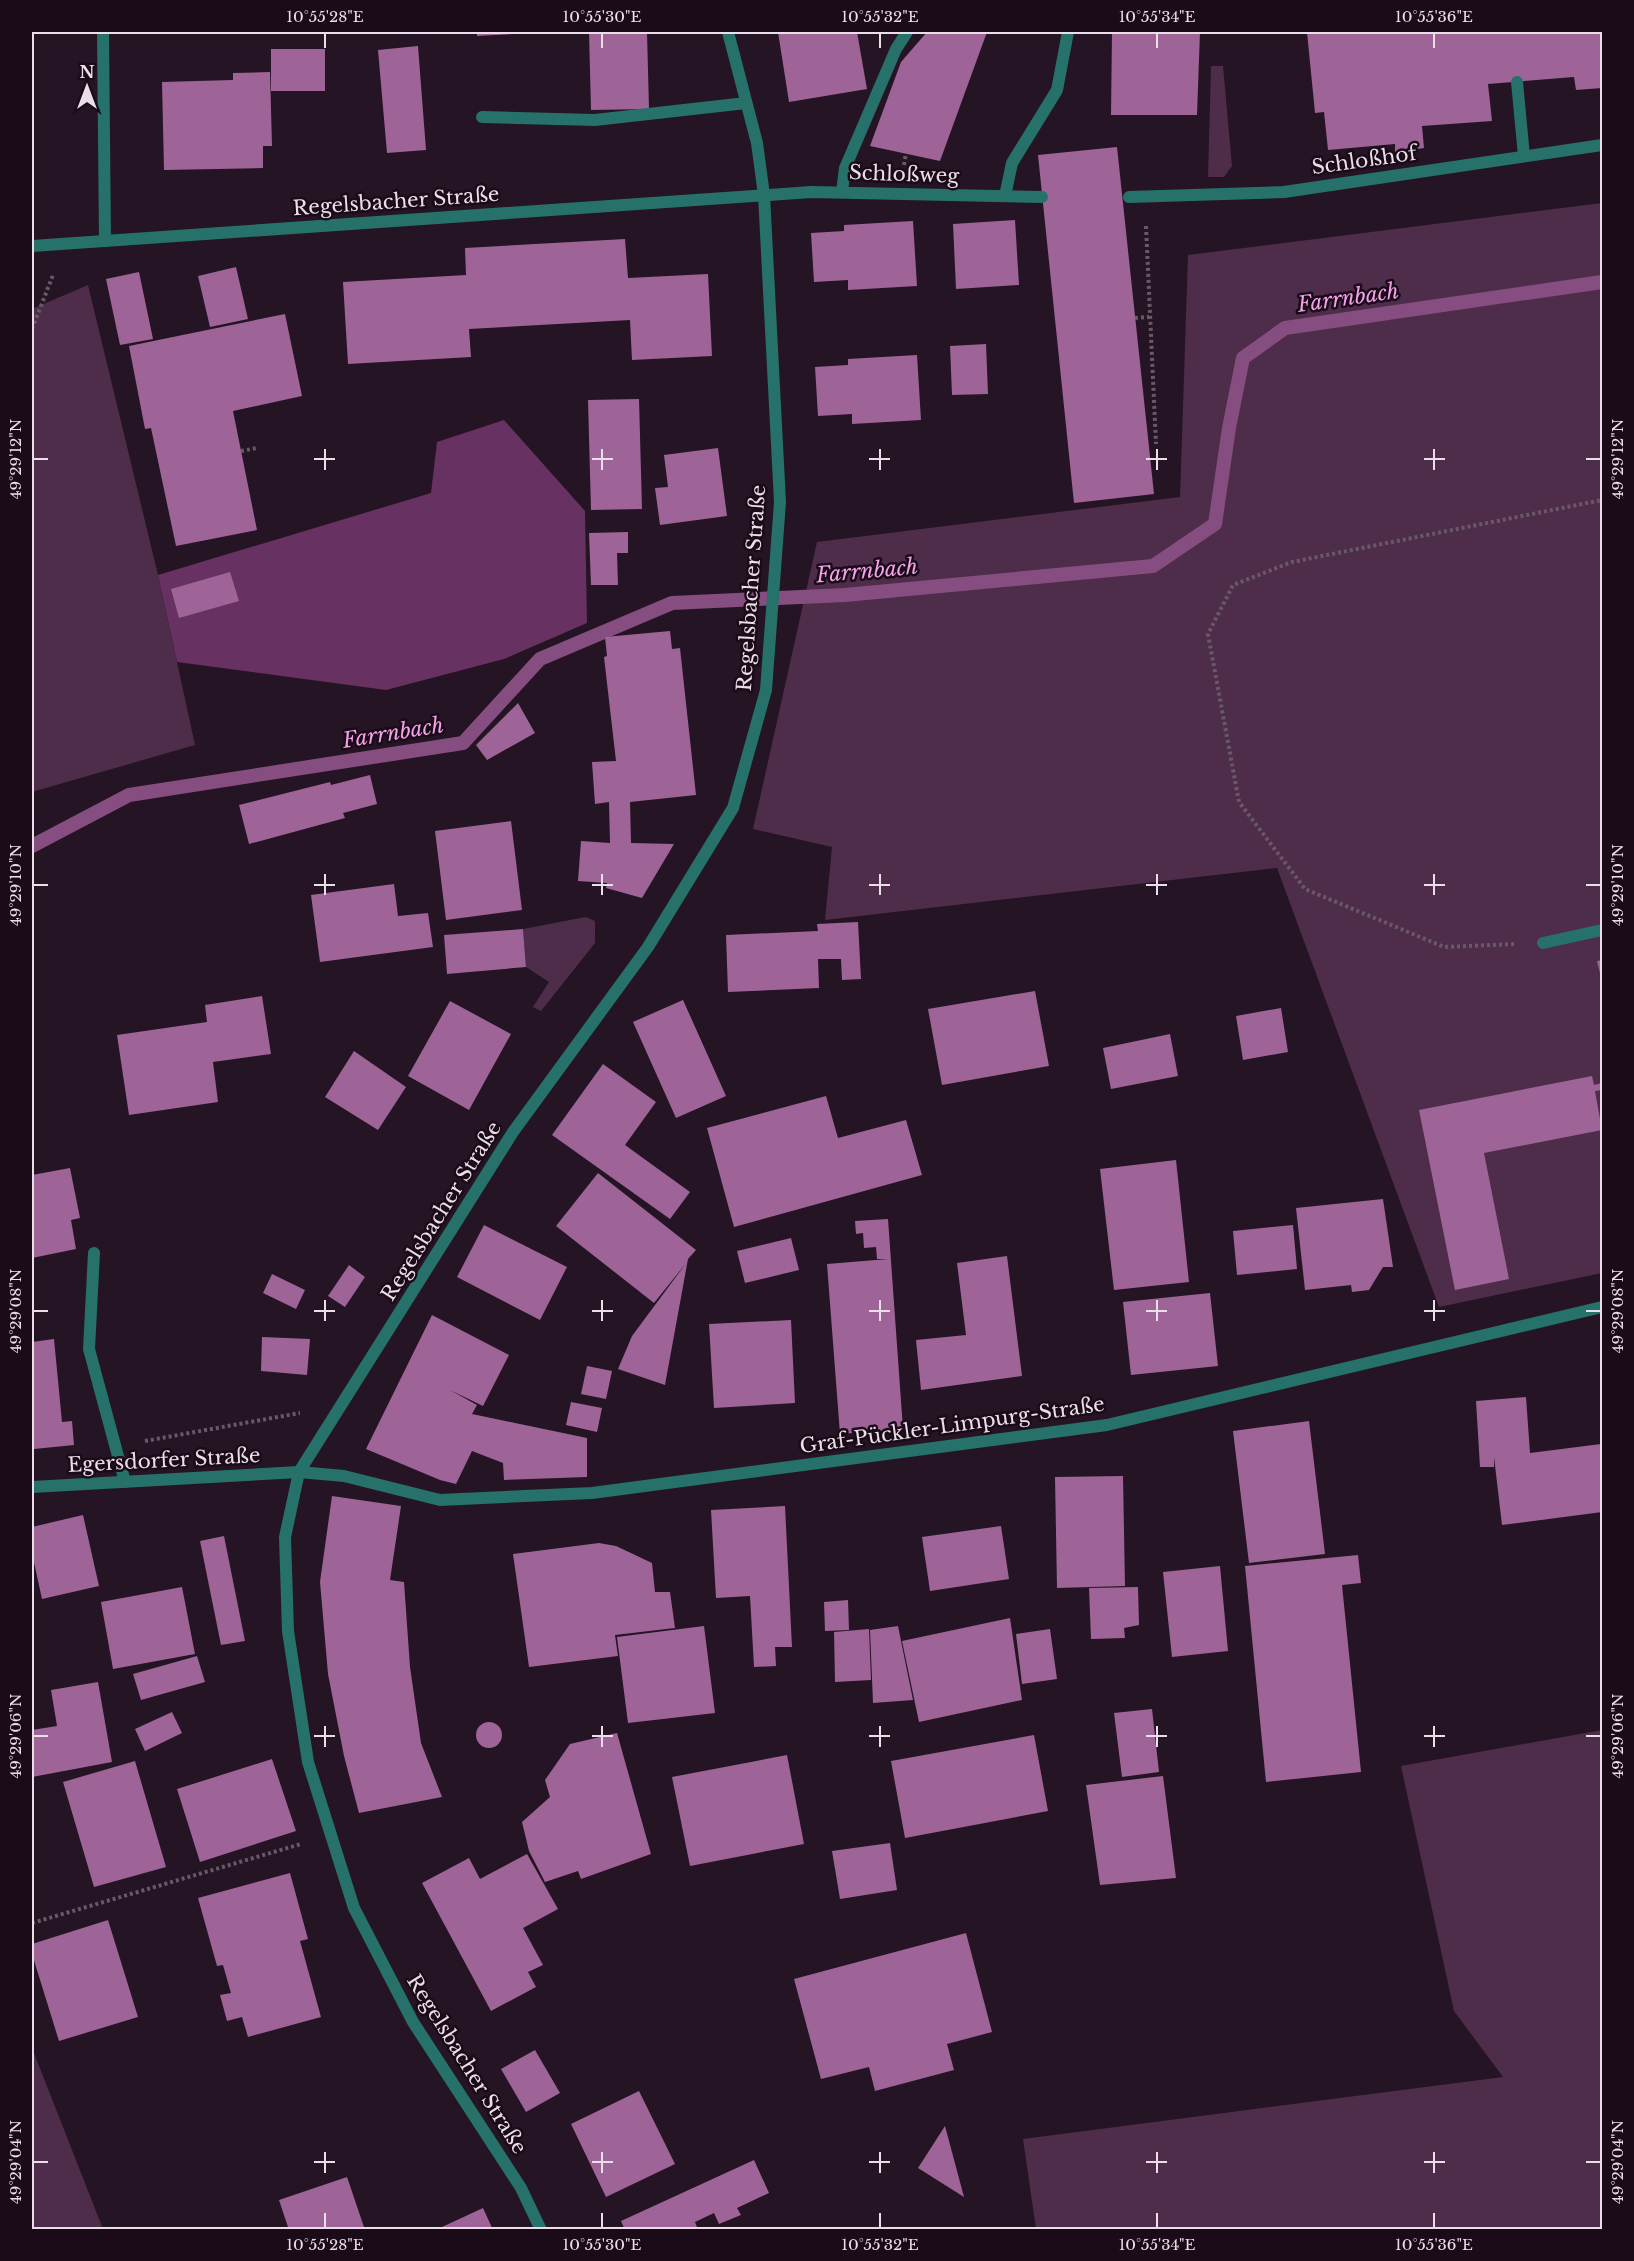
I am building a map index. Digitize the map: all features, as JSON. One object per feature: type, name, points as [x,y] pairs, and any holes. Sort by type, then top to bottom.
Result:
[{"type":"street","points":[[103,32],[105,241]]},
{"type":"street","name":"Regelsbacher Straße","points":[[541,2229],[521,2188],[412,2022],[354,1908],[308,1762],[288,1631],[285,1537],[299,1472],[513,1132],[648,947],[733,808],[766,690],[780,502],[764,195],[756,143],[728,32]]},
{"type":"street","points":[[842,192],[845,168],[896,49],[907,32]]},
{"type":"street","points":[[1005,196],[1012,163],[1057,90],[1068,32]]},
{"type":"street","points":[[1517,82],[1524,156]]},
{"type":"street","points":[[482,117],[595,120],[746,104]]},
{"type":"street","name":"Schloßhof","points":[[1129,197],[1284,192],[1602,145]]},
{"type":"street","name":"Schloßweg","points":[[764,195],[842,192],[1042,197]]},
{"type":"street","name":"Regelsbacher Straße","points":[[32,246],[764,195]]},
{"type":"street","points":[[1543,943],[1602,930]]},
{"type":"street","points":[[94,1253],[89,1349],[125,1482]]},
{"type":"street","name":"Graf-Pückler-Limpurg-Straße","points":[[299,1472],[344,1476],[440,1500],[592,1493],[1107,1425],[1602,1307]]},
{"type":"street","name":"Egersdorfer Straße","points":[[32,1487],[299,1472]]},
{"type":"path","points":[[1144,197],[1156,444]]},
{"type":"path","points":[[32,329],[66,244]]},
{"type":"path","points":[[1135,318],[1149,317]]},
{"type":"path","points":[[241,451],[257,448]]},
{"type":"path","points":[[1543,943],[1444,947],[1305,889],[1239,802],[1208,634],[1233,585],[1292,562],[1602,500]]},
{"type":"path","points":[[116,1447],[342,1405]]},
{"type":"path","points":[[32,1923],[331,1835]]},
{"type":"shaded area","points":[[1211,66],[1223,66],[1232,166],[1224,177],[1208,177]]},
{"type":"shaded area","points":[[1602,203],[1602,1273],[1439,1307],[1277,868],[825,920],[832,847],[753,829],[817,542],[1180,497],[1188,255]]},
{"type":"shaded area","points":[[88,285],[158,575],[195,745],[32,792],[32,309]]},
{"type":"shaded area","points":[[504,420],[585,511],[587,623],[504,659],[386,690],[177,662],[158,575],[431,493],[437,442]]},
{"type":"shaded area","points":[[586,917],[595,921],[595,943],[541,1011],[533,1007],[549,982],[526,967],[523,929]]},
{"type":"shaded area","points":[[1602,1730],[1602,2229],[1036,2229],[1023,2139],[1503,2077],[1454,2011],[1401,1766]]},
{"type":"shaded area","points":[[32,2048],[103,2229],[32,2229]]},
{"type":"building","points":[[477,32],[530,32],[531,33],[477,36]]},
{"type":"building","points":[[589,32],[647,32],[649,109],[591,110]]},
{"type":"building","points":[[778,32],[857,32],[867,89],[789,102]]},
{"type":"building","points":[[927,32],[987,32],[940,161],[870,146],[901,62]]},
{"type":"building","points":[[1112,32],[1200,32],[1197,115],[1111,115]]},
{"type":"building","points":[[1307,32],[1602,32],[1602,88],[1576,90],[1574,77],[1488,84],[1492,121],[1422,126],[1424,148],[1395,152],[1395,144],[1328,150],[1324,112],[1315,113]]},
{"type":"building","points":[[418,46],[426,150],[387,153],[378,50]]},
{"type":"building","points":[[271,49],[325,49],[325,91],[271,91]]},
{"type":"building","points":[[270,72],[272,146],[263,146],[263,168],[164,170],[162,82],[233,80],[233,73]]},
{"type":"building","points":[[1117,147],[1154,494],[1074,503],[1038,155]]},
{"type":"building","points":[[1015,220],[1019,285],[956,289],[953,224]]},
{"type":"building","points":[[913,221],[917,286],[848,290],[848,280],[814,282],[811,233],[844,231],[844,225]]},
{"type":"building","points":[[625,239],[628,278],[708,274],[712,356],[632,360],[630,320],[469,329],[471,357],[348,364],[343,282],[466,275],[465,248]]},
{"type":"building","points":[[236,267],[248,319],[210,327],[198,276]]},
{"type":"building","points":[[139,272],[153,339],[120,345],[106,279]]},
{"type":"building","points":[[285,314],[302,396],[233,411],[257,530],[176,546],[151,428],[145,429],[129,346]]},
{"type":"building","points":[[986,344],[988,394],[952,395],[950,346]]},
{"type":"building","points":[[917,355],[921,420],[852,424],[852,414],[818,416],[815,367],[848,365],[848,359]]},
{"type":"building","points":[[639,399],[642,509],[591,510],[588,400]]},
{"type":"building","points":[[718,448],[727,516],[660,525],[655,488],[668,487],[664,455]]},
{"type":"building","points":[[628,532],[628,553],[617,553],[618,585],[591,585],[589,533]]},
{"type":"building","points":[[230,572],[239,601],[179,618],[171,589]]},
{"type":"building","points":[[670,631],[672,649],[680,648],[696,795],[630,802],[631,843],[674,844],[642,898],[606,888],[607,883],[578,881],[581,841],[610,843],[609,802],[595,804],[592,762],[616,761],[604,657],[607,656],[605,637]]},
{"type":"building","points":[[518,703],[535,733],[487,760],[476,745]]},
{"type":"building","points":[[370,775],[377,804],[343,813],[345,818],[249,844],[239,805],[330,782],[331,785]]},
{"type":"building","points":[[511,821],[522,910],[446,920],[435,831]]},
{"type":"building","points":[[394,884],[398,916],[428,913],[433,947],[320,962],[311,895]]},
{"type":"building","points":[[858,922],[861,979],[842,980],[841,959],[818,959],[819,988],[728,992],[726,935],[818,931],[817,924]]},
{"type":"building","points":[[523,929],[526,967],[447,974],[444,935]]},
{"type":"building","points":[[1602,960],[1602,981],[1597,961]]},
{"type":"building","points":[[1035,991],[1049,1066],[942,1085],[928,1009]]},
{"type":"building","points":[[262,996],[271,1054],[213,1062],[218,1102],[129,1115],[117,1035],[207,1022],[205,1005]]},
{"type":"building","points":[[683,1000],[726,1096],[676,1118],[633,1022]]},
{"type":"building","points":[[450,1001],[511,1034],[469,1110],[408,1076]]},
{"type":"building","points":[[1281,1008],[1288,1052],[1243,1060],[1236,1016]]},
{"type":"building","points":[[1170,1034],[1178,1076],[1111,1089],[1103,1048]]},
{"type":"building","points":[[354,1051],[406,1087],[378,1130],[325,1097]]},
{"type":"building","points":[[603,1064],[656,1102],[625,1145],[690,1192],[670,1219],[552,1135]]},
{"type":"building","points":[[1592,1076],[1594,1085],[1602,1083],[1602,1090],[1595,1091],[1602,1130],[1484,1153],[1509,1279],[1455,1290],[1419,1110]]},
{"type":"building","points":[[826,1096],[838,1138],[906,1120],[922,1175],[734,1227],[707,1128]]},
{"type":"building","points":[[1176,1160],[1189,1282],[1114,1290],[1100,1169]]},
{"type":"building","points":[[70,1168],[80,1218],[71,1220],[76,1249],[32,1258],[32,1175]]},
{"type":"building","points":[[598,1173],[696,1250],[688,1259],[665,1385],[618,1369],[632,1336],[687,1262],[654,1303],[556,1226]]},
{"type":"building","points":[[1383,1199],[1393,1267],[1383,1267],[1369,1290],[1352,1292],[1351,1285],[1305,1290],[1296,1208]]},
{"type":"building","points":[[888,1219],[903,1429],[840,1434],[827,1264],[888,1259],[877,1259],[876,1247],[864,1248],[863,1233],[856,1234],[855,1221]]},
{"type":"building","points":[[484,1225],[567,1267],[540,1320],[457,1277]]},
{"type":"building","points":[[1293,1225],[1297,1269],[1237,1275],[1233,1231]]},
{"type":"building","points":[[791,1238],[799,1270],[745,1283],[737,1251]]},
{"type":"building","points":[[1007,1256],[1022,1376],[921,1390],[916,1340],[966,1335],[957,1263]]},
{"type":"building","points":[[349,1265],[365,1277],[345,1307],[328,1296]]},
{"type":"building","points":[[272,1274],[305,1290],[296,1309],[263,1293]]},
{"type":"building","points":[[1210,1293],[1218,1366],[1131,1375],[1123,1302]]},
{"type":"building","points":[[432,1315],[509,1355],[483,1406],[450,1390],[477,1405],[472,1414],[587,1438],[587,1477],[504,1480],[503,1463],[472,1451],[456,1484],[440,1480],[366,1449]]},
{"type":"building","points":[[791,1320],[795,1403],[714,1408],[709,1324]]},
{"type":"building","points":[[262,1337],[310,1339],[307,1375],[261,1371]]},
{"type":"building","points":[[54,1339],[62,1422],[72,1421],[74,1445],[34,1449],[32,1342]]},
{"type":"building","points":[[587,1366],[612,1371],[606,1399],[581,1394]]},
{"type":"building","points":[[1526,1397],[1530,1453],[1601,1444],[1602,1512],[1502,1525],[1494,1457],[1494,1467],[1480,1467],[1476,1401]]},
{"type":"building","points":[[571,1402],[602,1408],[597,1432],[566,1425]]},
{"type":"building","points":[[1309,1421],[1325,1554],[1249,1563],[1233,1431]]},
{"type":"building","points":[[1123,1476],[1125,1586],[1057,1588],[1055,1477]]},
{"type":"building","points":[[332,1496],[401,1506],[390,1580],[404,1582],[410,1667],[421,1743],[442,1797],[359,1813],[344,1756],[328,1674],[320,1582]]},
{"type":"building","points":[[785,1506],[792,1647],[775,1647],[776,1666],[754,1667],[750,1596],[716,1598],[711,1510]]},
{"type":"building","points":[[83,1515],[99,1586],[42,1599],[32,1553],[32,1527]]},
{"type":"building","points":[[1001,1526],[1009,1579],[930,1591],[922,1537]]},
{"type":"building","points":[[224,1536],[245,1641],[221,1645],[200,1541]]},
{"type":"building","points":[[599,1543],[616,1546],[652,1563],[655,1592],[670,1592],[675,1628],[615,1635],[618,1656],[529,1667],[513,1554]]},
{"type":"building","points":[[1358,1555],[1361,1583],[1342,1585],[1361,1772],[1266,1782],[1245,1566]]},
{"type":"building","points":[[1220,1566],[1228,1651],[1172,1657],[1163,1572]]},
{"type":"building","points":[[182,1587],[195,1654],[113,1669],[101,1602]]},
{"type":"building","points":[[1138,1587],[1139,1625],[1124,1628],[1125,1638],[1091,1639],[1089,1588]]},
{"type":"building","points":[[848,1600],[849,1630],[825,1631],[824,1602]]},
{"type":"building","points":[[1010,1618],[1022,1700],[919,1722],[902,1641]]},
{"type":"building","points":[[704,1626],[715,1713],[628,1723],[617,1637]]},
{"type":"building","points":[[898,1626],[913,1700],[873,1703],[870,1630]]},
{"type":"building","points":[[869,1629],[871,1680],[835,1682],[834,1632]]},
{"type":"building","points":[[1050,1629],[1057,1679],[1022,1684],[1016,1634]]},
{"type":"building","points":[[197,1656],[205,1682],[141,1700],[133,1674]]},
{"type":"building","points":[[98,1682],[112,1762],[32,1777],[32,1730],[57,1726],[51,1690]]},
{"type":"building","points":[[1152,1709],[1159,1772],[1122,1777],[1114,1713]]},
{"type":"building","points":[[172,1712],[182,1733],[145,1751],[135,1729]]},
{"type":"building","points":[[489,1722],[498,1726],[502,1735],[498,1744],[489,1748],[480,1744],[476,1735],[480,1726]]},
{"type":"building","points":[[617,1733],[651,1854],[581,1879],[578,1871],[545,1882],[529,1851],[522,1822],[550,1797],[545,1780],[570,1744]]},
{"type":"building","points":[[1034,1735],[1048,1811],[905,1838],[891,1761]]},
{"type":"building","points":[[787,1755],[804,1844],[690,1866],[672,1777]]},
{"type":"building","points":[[272,1759],[296,1831],[200,1862],[177,1789]]},
{"type":"building","points":[[135,1761],[166,1867],[94,1887],[63,1782]]},
{"type":"building","points":[[1163,1776],[1176,1878],[1100,1885],[1086,1785]]},
{"type":"building","points":[[890,1843],[897,1890],[840,1899],[832,1851]]},
{"type":"building","points":[[527,1854],[558,1909],[523,1928],[543,1965],[528,1972],[536,1987],[491,2011],[422,1883],[469,1858],[480,1879]]},
{"type":"building","points":[[290,1873],[308,1939],[300,1941],[321,2017],[248,2037],[242,2017],[227,2021],[220,1995],[231,1993],[223,1965],[217,1966],[198,1898]]},
{"type":"building","points":[[108,1920],[138,2017],[59,2041],[32,1954],[32,1944]]},
{"type":"building","points":[[966,1933],[992,2032],[947,2044],[954,2070],[875,2091],[869,2067],[821,2079],[794,1979]]},
{"type":"building","points":[[535,2050],[560,2093],[526,2112],[501,2069]]},
{"type":"building","points":[[639,2091],[675,2164],[606,2197],[571,2124]]},
{"type":"building","points":[[945,2126],[964,2197],[918,2168]]},
{"type":"building","points":[[754,2160],[769,2193],[737,2208],[741,2215],[719,2224],[714,2213],[695,2222],[698,2230],[625,2230],[621,2221]]},
{"type":"building","points":[[347,2177],[365,2230],[289,2230],[279,2200]]},
{"type":"building","points":[[483,2208],[493,2230],[443,2230],[442,2227]]},
{"type":"waterway","name":"Farrnbach","points":[[32,846],[129,795],[463,743],[540,659],[672,603],[845,595],[1153,566],[1215,524],[1229,428],[1243,358],[1285,328],[1602,282]]}]
